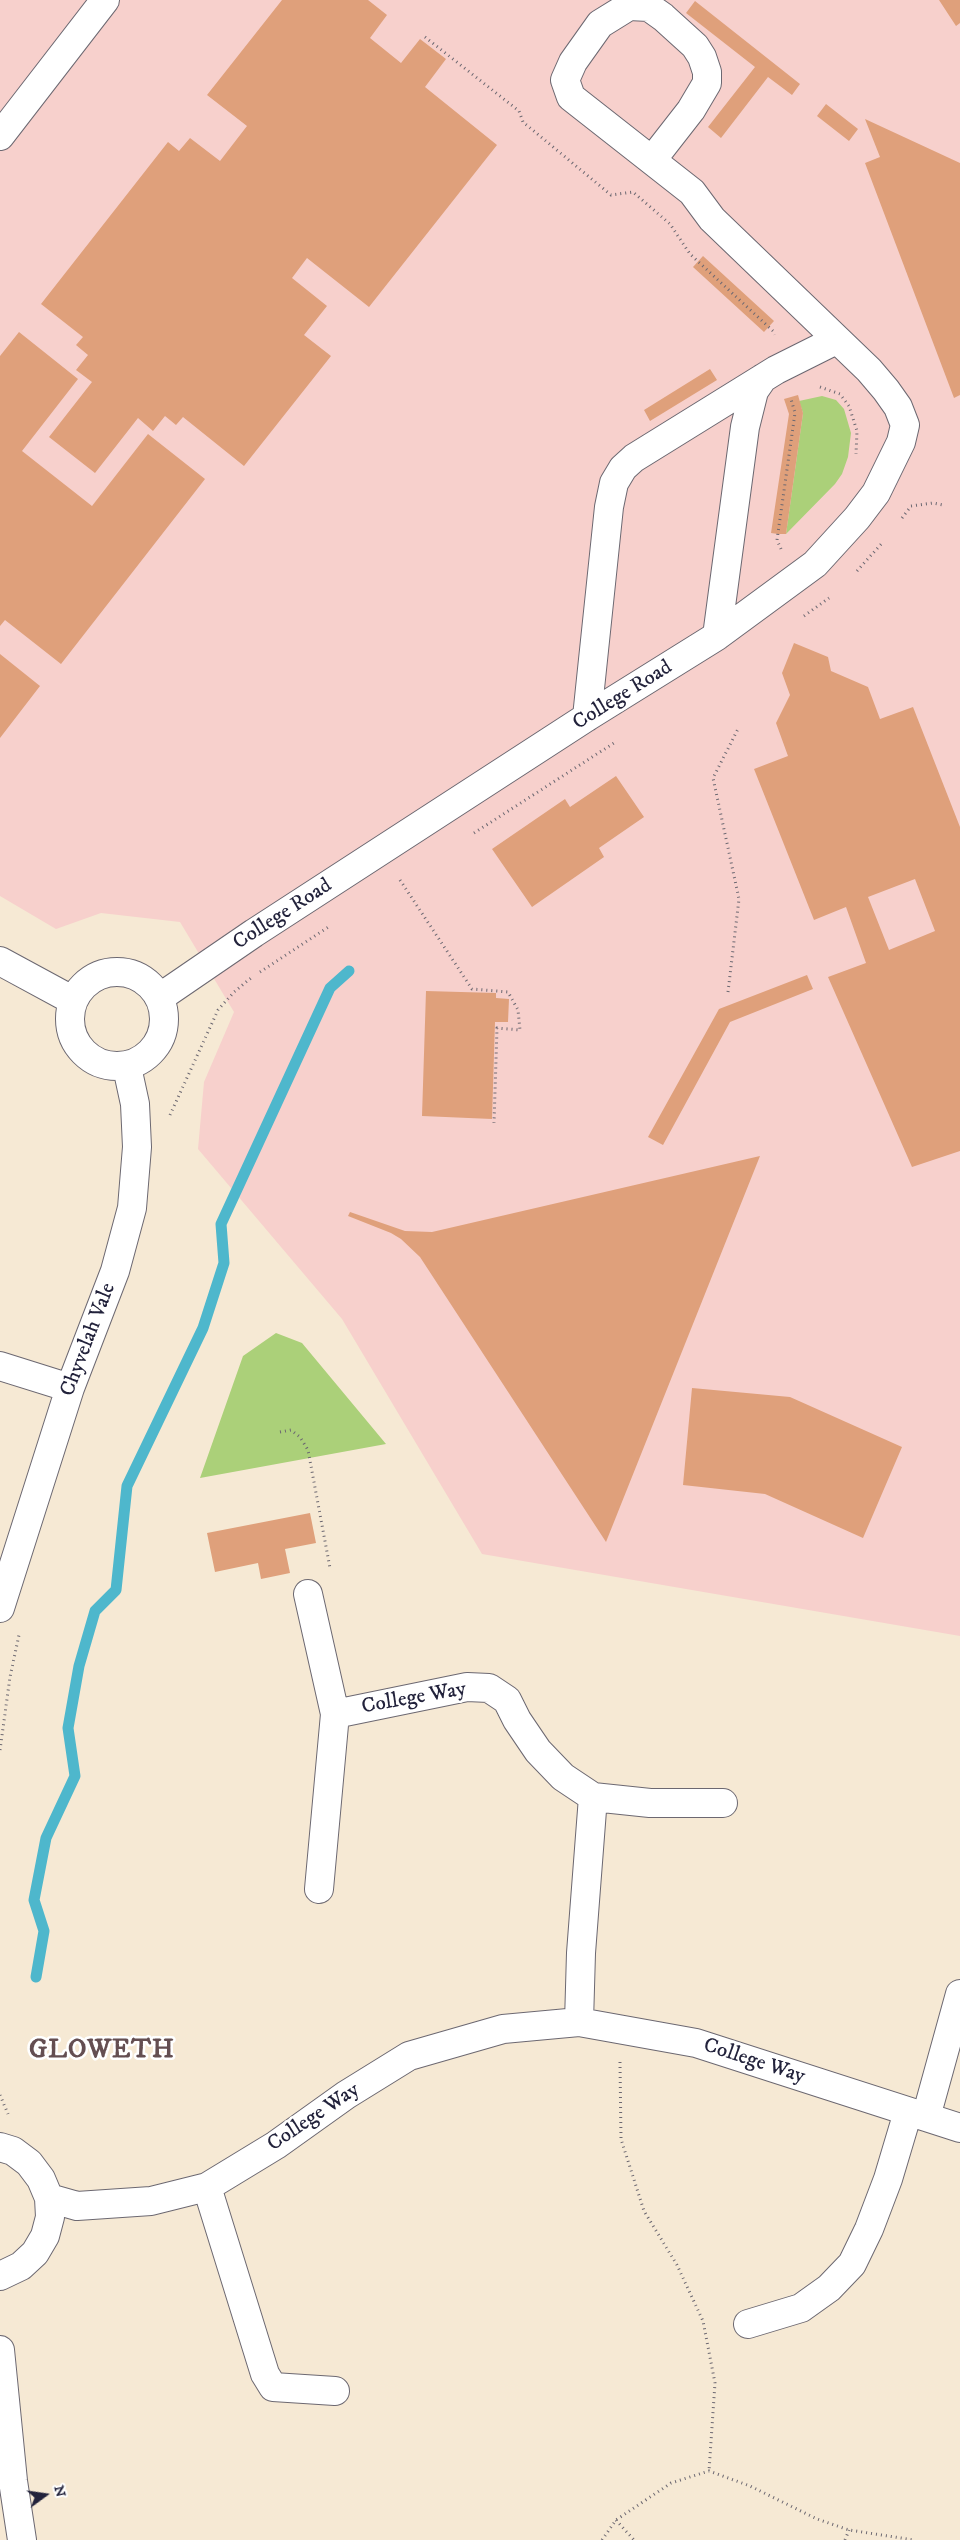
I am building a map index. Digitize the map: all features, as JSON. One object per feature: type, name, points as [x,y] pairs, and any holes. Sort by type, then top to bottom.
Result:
[{"type":"street","points":[[0,136],[105,0]]},
{"type":"street","points":[[628,6],[649,7],[663,17],[695,46],[707,72],[707,83],[691,110],[652,160],[571,97],[564,80],[573,62],[600,24],[628,6]]},
{"type":"street","name":"College Road","points":[[159,998],[254,933],[587,717],[717,636],[802,574],[837,541],[876,494],[895,455],[904,428],[903,417],[886,390],[712,219],[692,192],[652,160]]},
{"type":"street","points":[[587,717],[594,631],[609,507],[614,483],[623,468],[634,458],[773,372],[836,340]]},
{"type":"street","points":[[717,636],[745,427],[754,391],[773,372]]},
{"type":"street","points":[[0,961],[72,1000]]},
{"type":"street","points":[[106,972],[123,972],[139,977],[152,987],[159,998],[164,1018],[162,1034],[155,1049],[142,1060],[127,1067],[110,1067],[95,1062],[81,1052],[73,1038],[69,1022],[72,1000],[91,979],[106,972]]},
{"type":"street","name":"Chyvelah Vale","points":[[0,1608],[70,1388],[115,1271],[132,1208],[137,1147],[135,1104],[127,1067]]},
{"type":"street","points":[[0,1366],[70,1388]]},
{"type":"street","name":"College Way","points":[[308,1594],[335,1714],[319,1889]]},
{"type":"street","name":"College Way","points":[[335,1714],[466,1687],[489,1688],[506,1700],[538,1751],[563,1777],[593,1798]]},
{"type":"street","points":[[579,2022],[581,1953],[593,1798],[650,1802],[723,1803]]},
{"type":"street","points":[[748,2324],[801,2308],[829,2288],[852,2264],[869,2229],[888,2179],[917,2114],[960,1994]]},
{"type":"street","name":"College Way","points":[[49,2198],[77,2206],[142,2202],[207,2187],[276,2145],[346,2094],[408,2056],[503,2029],[579,2022],[696,2043],[960,2128]]},
{"type":"street","points":[[0,2148],[13,2151],[29,2163],[41,2178],[49,2198],[50,2217],[45,2236],[35,2253],[21,2266],[0,2276]]},
{"type":"street","points":[[207,2187],[265,2374],[272,2387],[335,2391]]},
{"type":"street","points":[[0,2350],[13,2481],[22,2540]]},
{"type":"path","points":[[425,37],[519,110],[523,122],[611,195],[633,192],[670,224],[690,254],[773,331],[773,372],[796,413],[777,540],[780,548],[825,601]]},
{"type":"path","points":[[817,386],[840,394],[849,406],[856,431],[856,455]]},
{"type":"path","points":[[901,520],[911,506],[934,503],[943,505]]},
{"type":"path","points":[[854,574],[886,538]]},
{"type":"path","points":[[780,548],[787,542]]},
{"type":"path","points":[[798,620],[831,596]]},
{"type":"path","points":[[728,992],[740,899],[713,778],[738,728]]},
{"type":"path","points":[[466,837],[487,826],[622,737]]},
{"type":"path","points":[[392,886],[407,876]]},
{"type":"path","points":[[400,880],[472,990],[508,992],[518,1010],[520,1030],[497,1028],[494,1123]]},
{"type":"path","points":[[167,1121],[218,1010],[234,992],[256,974],[336,922]]},
{"type":"path","points":[[280,1432],[291,1430],[300,1437],[308,1450],[333,1586],[308,1594]]},
{"type":"path","points":[[0,1750],[10,1677],[21,1628]]},
{"type":"path","points":[[620,2029],[621,2139],[644,2211],[677,2265],[703,2321],[716,2383],[709,2471]]},
{"type":"path","points":[[0,2096],[11,2118]]},
{"type":"path","points":[[602,2540],[616,2520],[671,2483],[709,2471],[750,2486],[817,2520],[849,2530],[914,2540]]},
{"type":"path","points":[[616,2520],[634,2540]]},
{"type":"path","points":[[845,2540],[849,2530]]},
{"type":"shaded area","points":[[0,0],[960,0],[960,1636],[482,1554],[342,1319],[198,1149],[204,1082],[234,1012],[180,922],[101,913],[56,929],[0,896]]},
{"type":"green space","points":[[822,396],[836,400],[844,409],[851,433],[848,457],[842,474],[835,484],[786,534],[803,413],[799,401]]},
{"type":"green space","points":[[276,1333],[302,1343],[386,1444],[200,1478],[243,1356]]},
{"type":"building","points":[[282,0],[368,0],[387,15],[370,38],[401,63],[420,39],[446,59],[425,87],[497,145],[369,307],[307,258],[292,278],[327,306],[304,335],[331,356],[244,466],[183,417],[176,425],[165,416],[153,431],[138,418],[95,473],[49,437],[92,382],[76,370],[88,355],[76,345],[83,337],[41,304],[168,142],[179,151],[190,138],[220,161],[247,126],[207,95]]},
{"type":"building","points":[[939,0],[960,0],[960,23],[956,26]]},
{"type":"building","points":[[695,1],[800,84],[792,95],[768,77],[721,138],[708,127],[755,67],[686,13]]},
{"type":"building","points":[[826,104],[858,129],[849,141],[817,116]]},
{"type":"building","points":[[865,119],[960,163],[960,395],[954,398],[865,163],[880,157]]},
{"type":"building","points":[[703,256],[774,321],[764,332],[693,267]]},
{"type":"building","points":[[19,332],[78,379],[22,451],[92,506],[148,434],[205,479],[61,664],[5,620],[0,626],[0,356]]},
{"type":"building","points":[[710,369],[717,380],[650,421],[644,410]]},
{"type":"building","points":[[798,395],[803,413],[786,534],[771,533],[789,414],[784,399]]},
{"type":"building","points":[[794,643],[828,657],[831,671],[868,687],[880,719],[913,707],[960,827],[960,1151],[912,1167],[828,977],[866,963],[846,907],[814,920],[754,769],[788,756],[776,723],[790,695],[782,673]],"holes":[[[915,879],[935,931],[889,950],[868,897]]]},
{"type":"building","points":[[0,654],[40,686],[0,738]]},
{"type":"building","points":[[616,776],[644,817],[599,848],[604,857],[532,907],[492,849],[565,799],[570,807]]},
{"type":"building","points":[[807,975],[813,989],[730,1022],[663,1145],[648,1137],[719,1009]]},
{"type":"building","points":[[426,991],[496,993],[496,998],[509,999],[508,1022],[495,1022],[492,1119],[422,1116]]},
{"type":"building","points":[[760,1156],[606,1542],[420,1257],[401,1239],[391,1233],[348,1216],[350,1212],[405,1231],[432,1232]]},
{"type":"building","points":[[692,1388],[790,1397],[902,1447],[863,1538],[765,1494],[683,1485]]},
{"type":"building","points":[[310,1513],[316,1543],[285,1549],[290,1573],[261,1579],[258,1563],[215,1572],[207,1533]]},
{"type":"waterway","points":[[36,1977],[44,1931],[34,1900],[46,1838],[75,1776],[68,1728],[79,1666],[95,1611],[116,1590],[127,1486],[203,1328],[224,1263],[221,1224],[330,988],[349,971]]},
{"type":"district","name":"GLOWETH","points":[[102,2052]]}]
